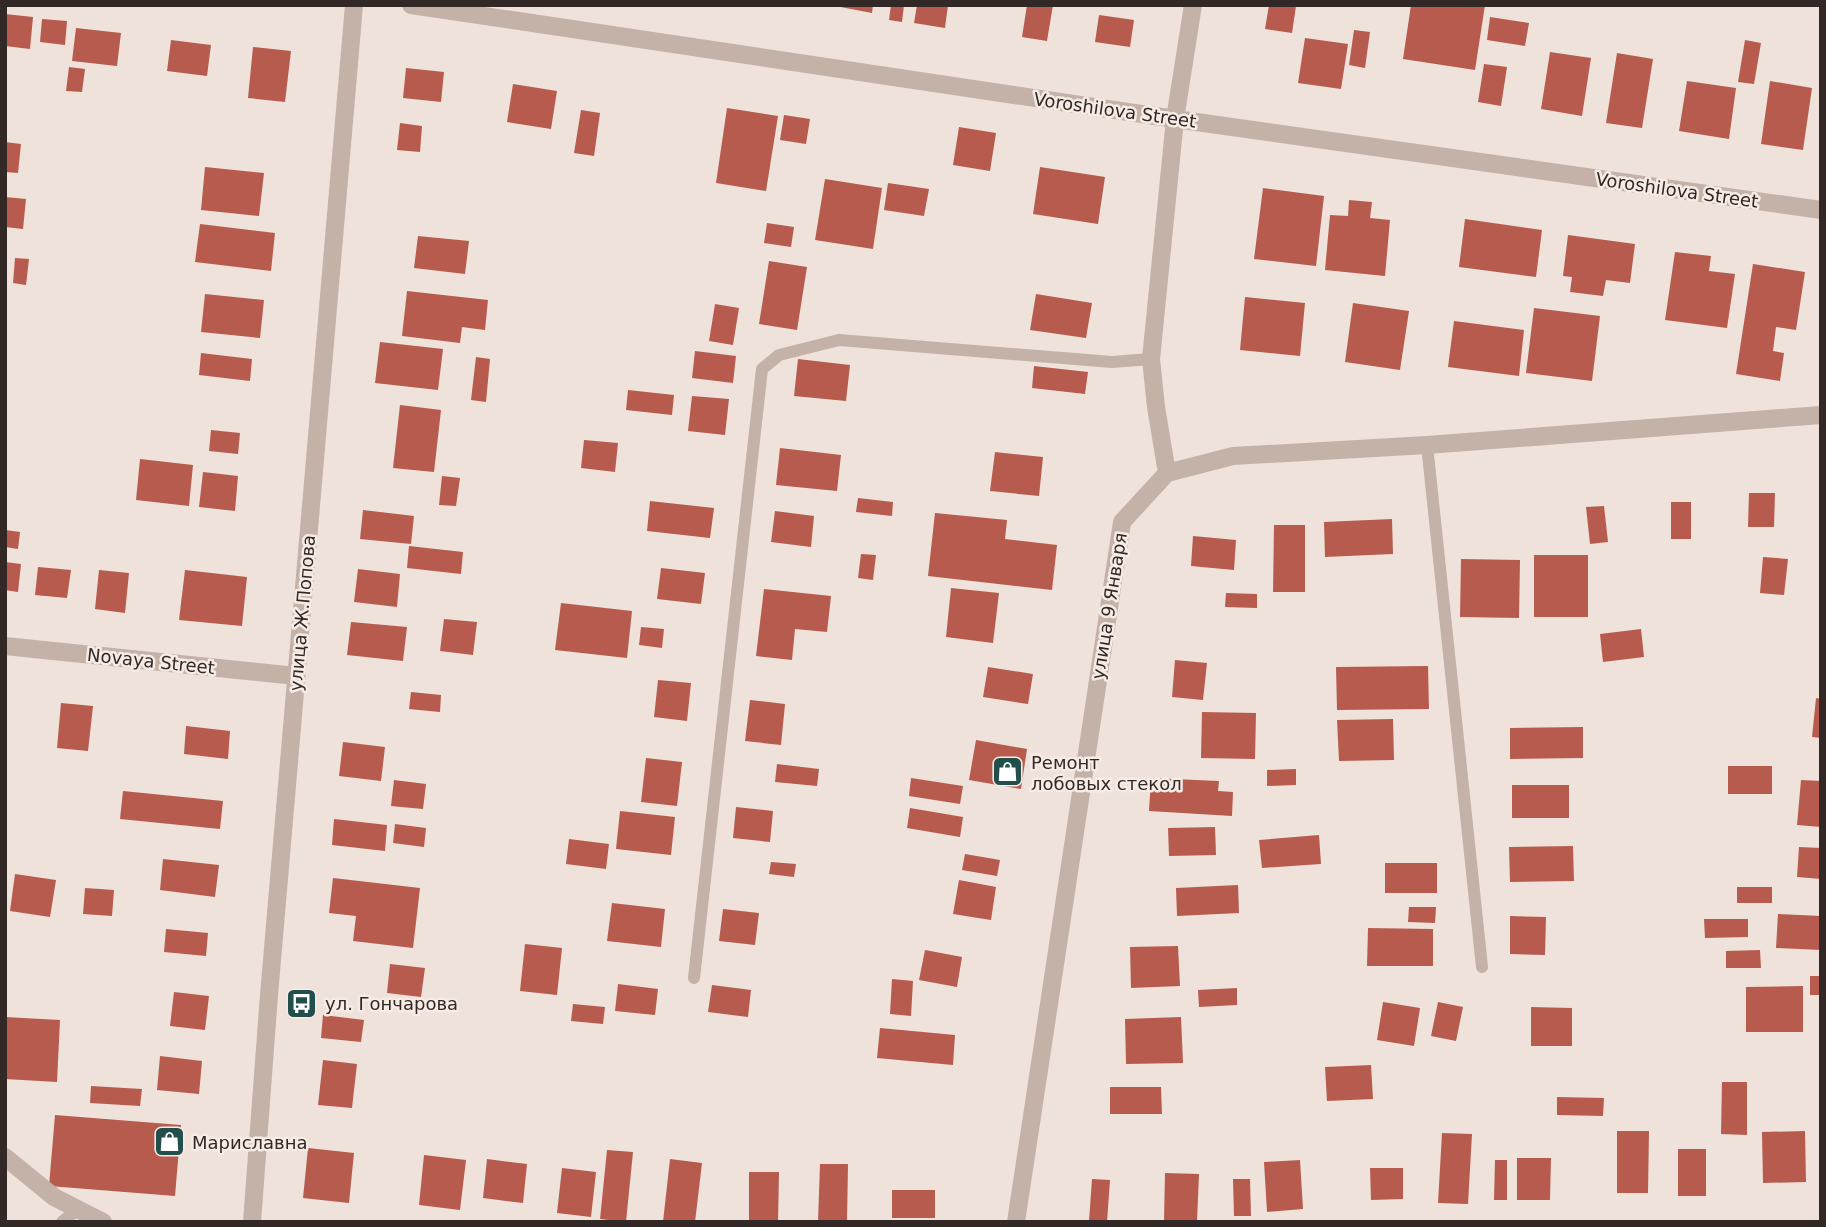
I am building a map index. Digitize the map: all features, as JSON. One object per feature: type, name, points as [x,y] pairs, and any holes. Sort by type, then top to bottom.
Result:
[{"type":"street","name":"улица Ж.Попова","points":[[252,1222],[354,5]]},
{"type":"street","name":"Voroshilova Street","points":[[411,5],[1175,119],[1821,210]]},
{"type":"street","points":[[1193,5],[1175,119],[1151,359],[1167,473],[1233,456],[1427,445],[1821,415]]},
{"type":"street","name":"улица 9 Января","points":[[1016,1222],[1122,522],[1167,473]]},
{"type":"street","name":"Novaya Street","points":[[5,646],[296,676]]},
{"type":"street","points":[[5,1157],[54,1197],[103,1222]]},
{"type":"lane","points":[[694,978],[762,369],[779,355],[839,340],[1112,362],[1151,359]]},
{"type":"lane","points":[[1427,445],[1482,967]]},
{"type":"lane","points":[[62,1222],[78,1209]]},
{"type":"building","points":[[830,5],[873,5],[872,13]]},
{"type":"building","points":[[891,5],[904,5],[902,22],[889,20]]},
{"type":"building","points":[[917,5],[948,5],[945,28],[914,23]]},
{"type":"building","points":[[1027,5],[1053,5],[1047,41],[1022,37]]},
{"type":"building","points":[[1269,5],[1296,6],[1292,33],[1265,29]]},
{"type":"building","points":[[1411,5],[1485,5],[1475,70],[1403,59]]},
{"type":"building","points":[[5,14],[33,17],[30,49],[5,46]]},
{"type":"building","points":[[1099,15],[1134,20],[1130,47],[1095,42]]},
{"type":"building","points":[[1490,17],[1529,23],[1525,46],[1487,40]]},
{"type":"building","points":[[42,19],[67,21],[65,45],[40,42]]},
{"type":"building","points":[[76,28],[121,33],[117,66],[72,61]]},
{"type":"building","points":[[1354,30],[1370,32],[1365,68],[1349,65]]},
{"type":"building","points":[[1305,38],[1348,44],[1341,89],[1298,83]]},
{"type":"building","points":[[171,40],[211,45],[207,76],[167,71]]},
{"type":"building","points":[[1745,40],[1761,43],[1754,84],[1738,82]]},
{"type":"building","points":[[253,47],[291,51],[285,102],[248,98]]},
{"type":"building","points":[[1550,52],[1591,58],[1582,116],[1541,109]]},
{"type":"building","points":[[1617,53],[1653,59],[1642,128],[1606,123]]},
{"type":"building","points":[[1484,64],[1507,67],[1501,106],[1478,102]]},
{"type":"building","points":[[69,67],[85,69],[82,92],[66,91]]},
{"type":"building","points":[[406,68],[444,72],[441,102],[403,98]]},
{"type":"building","points":[[1687,81],[1736,88],[1729,139],[1679,131]]},
{"type":"building","points":[[1770,81],[1812,88],[1803,150],[1761,144]]},
{"type":"building","points":[[513,84],[557,91],[551,129],[507,122]]},
{"type":"building","points":[[727,108],[778,116],[766,191],[716,183]]},
{"type":"building","points":[[581,110],[600,113],[594,156],[574,153]]},
{"type":"building","points":[[784,115],[810,119],[806,144],[780,140]]},
{"type":"building","points":[[400,123],[422,126],[420,152],[397,150]]},
{"type":"building","points":[[959,127],[996,133],[990,171],[953,165]]},
{"type":"building","points":[[5,142],[21,144],[18,173],[5,172]]},
{"type":"building","points":[[205,167],[264,173],[259,216],[201,210]]},
{"type":"building","points":[[1040,167],[1105,177],[1098,224],[1033,214]]},
{"type":"building","points":[[825,179],[882,188],[873,249],[815,240]]},
{"type":"building","points":[[888,183],[929,189],[924,216],[884,210]]},
{"type":"building","points":[[1263,188],[1324,196],[1316,266],[1254,259]]},
{"type":"building","points":[[5,197],[26,199],[23,229],[5,227]]},
{"type":"building","points":[[1349,200],[1372,202],[1370,218],[1390,220],[1385,276],[1325,270],[1330,215],[1348,216]]},
{"type":"building","points":[[1465,219],[1542,230],[1536,277],[1459,267]]},
{"type":"building","points":[[767,223],[794,227],[791,247],[764,243]]},
{"type":"building","points":[[200,224],[275,233],[271,271],[195,262]]},
{"type":"building","points":[[1568,235],[1635,244],[1630,283],[1606,280],[1603,296],[1570,292],[1572,277],[1563,276]]},
{"type":"building","points":[[418,236],[469,241],[465,274],[414,268]]},
{"type":"building","points":[[1675,252],[1711,256],[1709,271],[1735,274],[1727,328],[1665,320]]},
{"type":"building","points":[[15,258],[29,259],[26,285],[13,283]]},
{"type":"building","points":[[769,261],[807,267],[797,330],[759,324]]},
{"type":"building","points":[[1753,264],[1805,272],[1796,330],[1776,327],[1773,351],[1784,353],[1780,381],[1736,374]]},
{"type":"building","points":[[407,291],[488,300],[485,330],[462,327],[460,343],[402,336]]},
{"type":"building","points":[[205,294],[264,300],[260,338],[201,332]]},
{"type":"building","points":[[1036,294],[1092,303],[1086,338],[1030,330]]},
{"type":"building","points":[[1245,297],[1305,303],[1300,356],[1240,350]]},
{"type":"building","points":[[1353,303],[1409,311],[1400,370],[1345,362]]},
{"type":"building","points":[[715,304],[739,308],[733,345],[709,341]]},
{"type":"building","points":[[1534,308],[1600,316],[1592,381],[1526,373]]},
{"type":"building","points":[[1454,321],[1524,330],[1519,376],[1448,367]]},
{"type":"building","points":[[380,342],[443,349],[438,390],[375,383]]},
{"type":"building","points":[[695,351],[736,356],[733,383],[692,378]]},
{"type":"building","points":[[201,353],[252,359],[250,381],[199,375]]},
{"type":"building","points":[[476,357],[490,359],[486,402],[471,400]]},
{"type":"building","points":[[798,359],[850,365],[846,401],[794,396]]},
{"type":"building","points":[[1034,366],[1088,372],[1085,394],[1032,388]]},
{"type":"building","points":[[628,390],[674,395],[672,415],[626,410]]},
{"type":"building","points":[[692,396],[729,399],[725,435],[688,431]]},
{"type":"building","points":[[400,405],[441,410],[434,472],[393,468]]},
{"type":"building","points":[[211,430],[240,433],[238,454],[209,451]]},
{"type":"building","points":[[584,440],[618,443],[615,472],[581,468]]},
{"type":"building","points":[[780,448],[841,455],[837,491],[776,485]]},
{"type":"building","points":[[995,452],[1043,457],[1039,496],[990,491]]},
{"type":"building","points":[[140,459],[193,465],[189,506],[136,500]]},
{"type":"building","points":[[203,472],[238,476],[235,511],[199,507]]},
{"type":"building","points":[[442,476],[460,478],[456,506],[439,505]]},
{"type":"building","points":[[1749,493],[1775,493],[1774,527],[1748,527]]},
{"type":"building","points":[[858,498],[893,502],[892,516],[856,512]]},
{"type":"building","points":[[650,501],[714,508],[710,538],[647,531]]},
{"type":"building","points":[[1671,502],[1691,502],[1691,539],[1671,539]]},
{"type":"building","points":[[1604,506],[1608,542],[1590,544],[1586,507]]},
{"type":"building","points":[[363,510],[414,516],[411,544],[360,539]]},
{"type":"building","points":[[775,511],[814,516],[811,547],[771,542]]},
{"type":"building","points":[[935,513],[1007,520],[1005,539],[1057,545],[1052,590],[928,576]]},
{"type":"building","points":[[1392,519],[1393,554],[1325,557],[1324,522]]},
{"type":"building","points":[[1274,525],[1305,525],[1305,592],[1273,592]]},
{"type":"building","points":[[5,530],[20,532],[18,549],[5,547]]},
{"type":"building","points":[[1193,536],[1236,540],[1234,570],[1191,566]]},
{"type":"building","points":[[409,546],[463,552],[461,574],[407,568]]},
{"type":"building","points":[[861,554],[876,555],[873,580],[858,578]]},
{"type":"building","points":[[1534,555],[1588,555],[1588,617],[1534,617]]},
{"type":"building","points":[[1763,557],[1788,559],[1784,595],[1760,593]]},
{"type":"building","points":[[1461,559],[1520,560],[1519,618],[1460,617]]},
{"type":"building","points":[[5,562],[21,564],[18,592],[5,590]]},
{"type":"building","points":[[38,567],[71,570],[67,598],[35,595]]},
{"type":"building","points":[[661,568],[705,573],[701,604],[657,599]]},
{"type":"building","points":[[358,569],[400,574],[397,607],[354,602]]},
{"type":"building","points":[[99,570],[129,573],[125,613],[95,609]]},
{"type":"building","points":[[185,570],[247,577],[242,626],[179,620]]},
{"type":"building","points":[[951,588],[999,593],[993,643],[946,637]]},
{"type":"building","points":[[764,589],[831,596],[827,632],[795,629],[792,660],[756,656]]},
{"type":"building","points":[[1226,593],[1257,594],[1257,608],[1225,607]]},
{"type":"building","points":[[561,603],[632,611],[627,658],[555,650]]},
{"type":"building","points":[[444,619],[477,622],[473,655],[440,651]]},
{"type":"building","points":[[351,622],[407,627],[403,661],[347,655]]},
{"type":"building","points":[[641,627],[664,629],[662,648],[639,645]]},
{"type":"building","points":[[1641,629],[1644,657],[1603,662],[1600,634]]},
{"type":"building","points":[[1175,660],[1207,663],[1203,700],[1172,697]]},
{"type":"building","points":[[1428,666],[1429,709],[1337,710],[1336,667]]},
{"type":"building","points":[[988,667],[1033,674],[1028,704],[983,697]]},
{"type":"building","points":[[658,680],[691,683],[687,721],[654,717]]},
{"type":"building","points":[[411,692],[441,695],[440,712],[409,709]]},
{"type":"building","points":[[1816,698],[1821,699],[1821,738],[1812,737]]},
{"type":"building","points":[[750,700],[785,704],[781,745],[745,741]]},
{"type":"building","points":[[61,703],[93,706],[88,751],[57,748]]},
{"type":"building","points":[[1202,712],[1256,713],[1255,759],[1201,758]]},
{"type":"building","points":[[1393,719],[1394,760],[1339,761],[1337,720]]},
{"type":"building","points":[[186,726],[230,731],[228,759],[184,754]]},
{"type":"building","points":[[1583,727],[1583,758],[1510,759],[1510,728]]},
{"type":"building","points":[[976,740],[1027,749],[1021,789],[969,780]]},
{"type":"building","points":[[343,742],[385,747],[381,781],[339,776]]},
{"type":"building","points":[[646,758],[682,762],[677,806],[641,802]]},
{"type":"building","points":[[777,764],[819,769],[817,786],[775,782]]},
{"type":"building","points":[[1728,766],[1772,766],[1772,794],[1728,794]]},
{"type":"building","points":[[1296,769],[1296,785],[1267,786],[1267,770]]},
{"type":"building","points":[[911,778],[963,786],[960,804],[909,796]]},
{"type":"building","points":[[1151,778],[1219,781],[1218,791],[1233,792],[1232,816],[1149,811]]},
{"type":"building","points":[[394,780],[426,784],[423,809],[391,806]]},
{"type":"building","points":[[1801,780],[1821,781],[1821,827],[1797,825]]},
{"type":"building","points":[[1512,785],[1569,785],[1569,818],[1512,818]]},
{"type":"building","points":[[123,791],[223,801],[220,829],[120,819]]},
{"type":"building","points":[[736,807],[773,811],[770,842],[733,838]]},
{"type":"building","points":[[910,808],[963,817],[960,837],[907,828]]},
{"type":"building","points":[[620,811],[675,817],[671,855],[616,849]]},
{"type":"building","points":[[334,819],[387,825],[385,851],[332,845]]},
{"type":"building","points":[[395,824],[426,828],[424,847],[393,843]]},
{"type":"building","points":[[1215,827],[1216,855],[1169,856],[1168,828]]},
{"type":"building","points":[[1319,835],[1321,864],[1262,868],[1259,840]]},
{"type":"building","points":[[569,839],[609,844],[606,869],[566,864]]},
{"type":"building","points":[[1573,846],[1574,881],[1510,882],[1509,847]]},
{"type":"building","points":[[1799,847],[1821,848],[1821,879],[1797,877]]},
{"type":"building","points":[[965,854],[1000,860],[997,876],[962,870]]},
{"type":"building","points":[[163,859],[219,865],[215,897],[160,890]]},
{"type":"building","points":[[771,862],[796,864],[794,877],[769,874]]},
{"type":"building","points":[[1385,863],[1437,863],[1437,893],[1385,893]]},
{"type":"building","points":[[15,874],[56,880],[50,917],[10,911]]},
{"type":"building","points":[[333,878],[420,888],[413,948],[353,941],[356,916],[329,913]]},
{"type":"building","points":[[959,880],[996,887],[991,920],[953,914]]},
{"type":"building","points":[[1238,885],[1239,913],[1177,916],[1176,888]]},
{"type":"building","points":[[1737,887],[1772,887],[1772,903],[1737,903]]},
{"type":"building","points":[[85,888],[114,890],[112,916],[83,914]]},
{"type":"building","points":[[612,903],[665,909],[661,947],[607,941]]},
{"type":"building","points":[[1409,907],[1436,907],[1435,923],[1408,922]]},
{"type":"building","points":[[723,909],[759,913],[755,945],[719,941]]},
{"type":"building","points":[[1778,914],[1821,916],[1821,950],[1776,948]]},
{"type":"building","points":[[1510,916],[1546,917],[1545,955],[1510,954]]},
{"type":"building","points":[[1704,919],[1748,919],[1748,937],[1705,938]]},
{"type":"building","points":[[1368,928],[1433,929],[1433,966],[1367,966]]},
{"type":"building","points":[[166,929],[208,933],[206,956],[164,952]]},
{"type":"building","points":[[525,944],[562,948],[557,995],[520,991]]},
{"type":"building","points":[[1178,946],[1180,986],[1131,988],[1130,947]]},
{"type":"building","points":[[925,950],[962,957],[957,987],[919,980]]},
{"type":"building","points":[[1760,950],[1761,968],[1726,968],[1726,951]]},
{"type":"building","points":[[390,964],[425,968],[421,997],[387,993]]},
{"type":"building","points":[[1810,976],[1821,976],[1821,995],[1810,995]]},
{"type":"building","points":[[892,979],[913,981],[911,1016],[890,1014]]},
{"type":"building","points":[[618,984],[658,989],[655,1015],[615,1011]]},
{"type":"building","points":[[712,985],[751,990],[748,1017],[708,1012]]},
{"type":"building","points":[[1803,986],[1803,1032],[1746,1032],[1746,987]]},
{"type":"building","points":[[1237,988],[1237,1005],[1199,1007],[1198,990]]},
{"type":"building","points":[[174,992],[209,996],[205,1030],[170,1026]]},
{"type":"building","points":[[1383,1002],[1420,1008],[1414,1046],[1377,1040]]},
{"type":"building","points":[[1438,1002],[1463,1007],[1456,1041],[1431,1036]]},
{"type":"building","points":[[573,1004],[605,1007],[603,1024],[571,1021]]},
{"type":"building","points":[[1531,1007],[1572,1008],[1572,1046],[1531,1046]]},
{"type":"building","points":[[323,1015],[364,1020],[361,1042],[321,1038]]},
{"type":"building","points":[[5,1017],[60,1020],[57,1082],[5,1079]]},
{"type":"building","points":[[1181,1017],[1183,1063],[1126,1064],[1125,1019]]},
{"type":"building","points":[[880,1028],[955,1035],[953,1065],[877,1058]]},
{"type":"building","points":[[160,1056],[202,1061],[199,1094],[157,1090]]},
{"type":"building","points":[[323,1060],[357,1064],[352,1108],[318,1105]]},
{"type":"building","points":[[1371,1065],[1373,1099],[1327,1101],[1325,1067]]},
{"type":"building","points":[[1722,1082],[1747,1082],[1747,1135],[1721,1134]]},
{"type":"building","points":[[91,1086],[142,1089],[140,1106],[90,1103]]},
{"type":"building","points":[[1110,1087],[1161,1087],[1162,1114],[1110,1114]]},
{"type":"building","points":[[1557,1097],[1604,1098],[1603,1116],[1557,1115]]},
{"type":"building","points":[[55,1115],[181,1125],[175,1196],[49,1186]]},
{"type":"building","points":[[1617,1131],[1649,1131],[1648,1193],[1617,1193]]},
{"type":"building","points":[[1805,1131],[1806,1182],[1763,1183],[1762,1132]]},
{"type":"building","points":[[1442,1133],[1472,1134],[1468,1204],[1438,1203]]},
{"type":"building","points":[[308,1148],[354,1153],[349,1203],[303,1198]]},
{"type":"building","points":[[1678,1149],[1706,1149],[1706,1196],[1678,1196]]},
{"type":"building","points":[[607,1150],[633,1152],[626,1222],[600,1219]]},
{"type":"building","points":[[424,1155],[466,1160],[460,1210],[419,1205]]},
{"type":"building","points":[[1517,1158],[1551,1158],[1550,1200],[1517,1200]]},
{"type":"building","points":[[487,1159],[527,1164],[523,1203],[483,1198]]},
{"type":"building","points":[[670,1159],[702,1163],[695,1222],[663,1222]]},
{"type":"building","points":[[1300,1160],[1303,1209],[1267,1212],[1264,1162]]},
{"type":"building","points":[[1495,1160],[1507,1160],[1507,1200],[1494,1200]]},
{"type":"building","points":[[820,1164],[848,1164],[847,1222],[818,1222]]},
{"type":"building","points":[[562,1168],[596,1172],[591,1217],[557,1213]]},
{"type":"building","points":[[1370,1168],[1403,1168],[1403,1199],[1371,1200]]},
{"type":"building","points":[[749,1172],[779,1172],[778,1222],[749,1222]]},
{"type":"building","points":[[1165,1173],[1199,1174],[1197,1222],[1164,1220]]},
{"type":"building","points":[[1092,1179],[1110,1180],[1107,1222],[1089,1221]]},
{"type":"building","points":[[1233,1179],[1250,1179],[1251,1216],[1234,1216]]},
{"type":"building","points":[[892,1190],[935,1190],[935,1218],[892,1218]]},
{"type":"place","name":"Ремонт лобовых стекол","points":[[1008,772]]},
{"type":"place","name":"ул. Гончарова","points":[[302,1003]]},
{"type":"place","name":"Мариславна","points":[[169,1142]]}]
